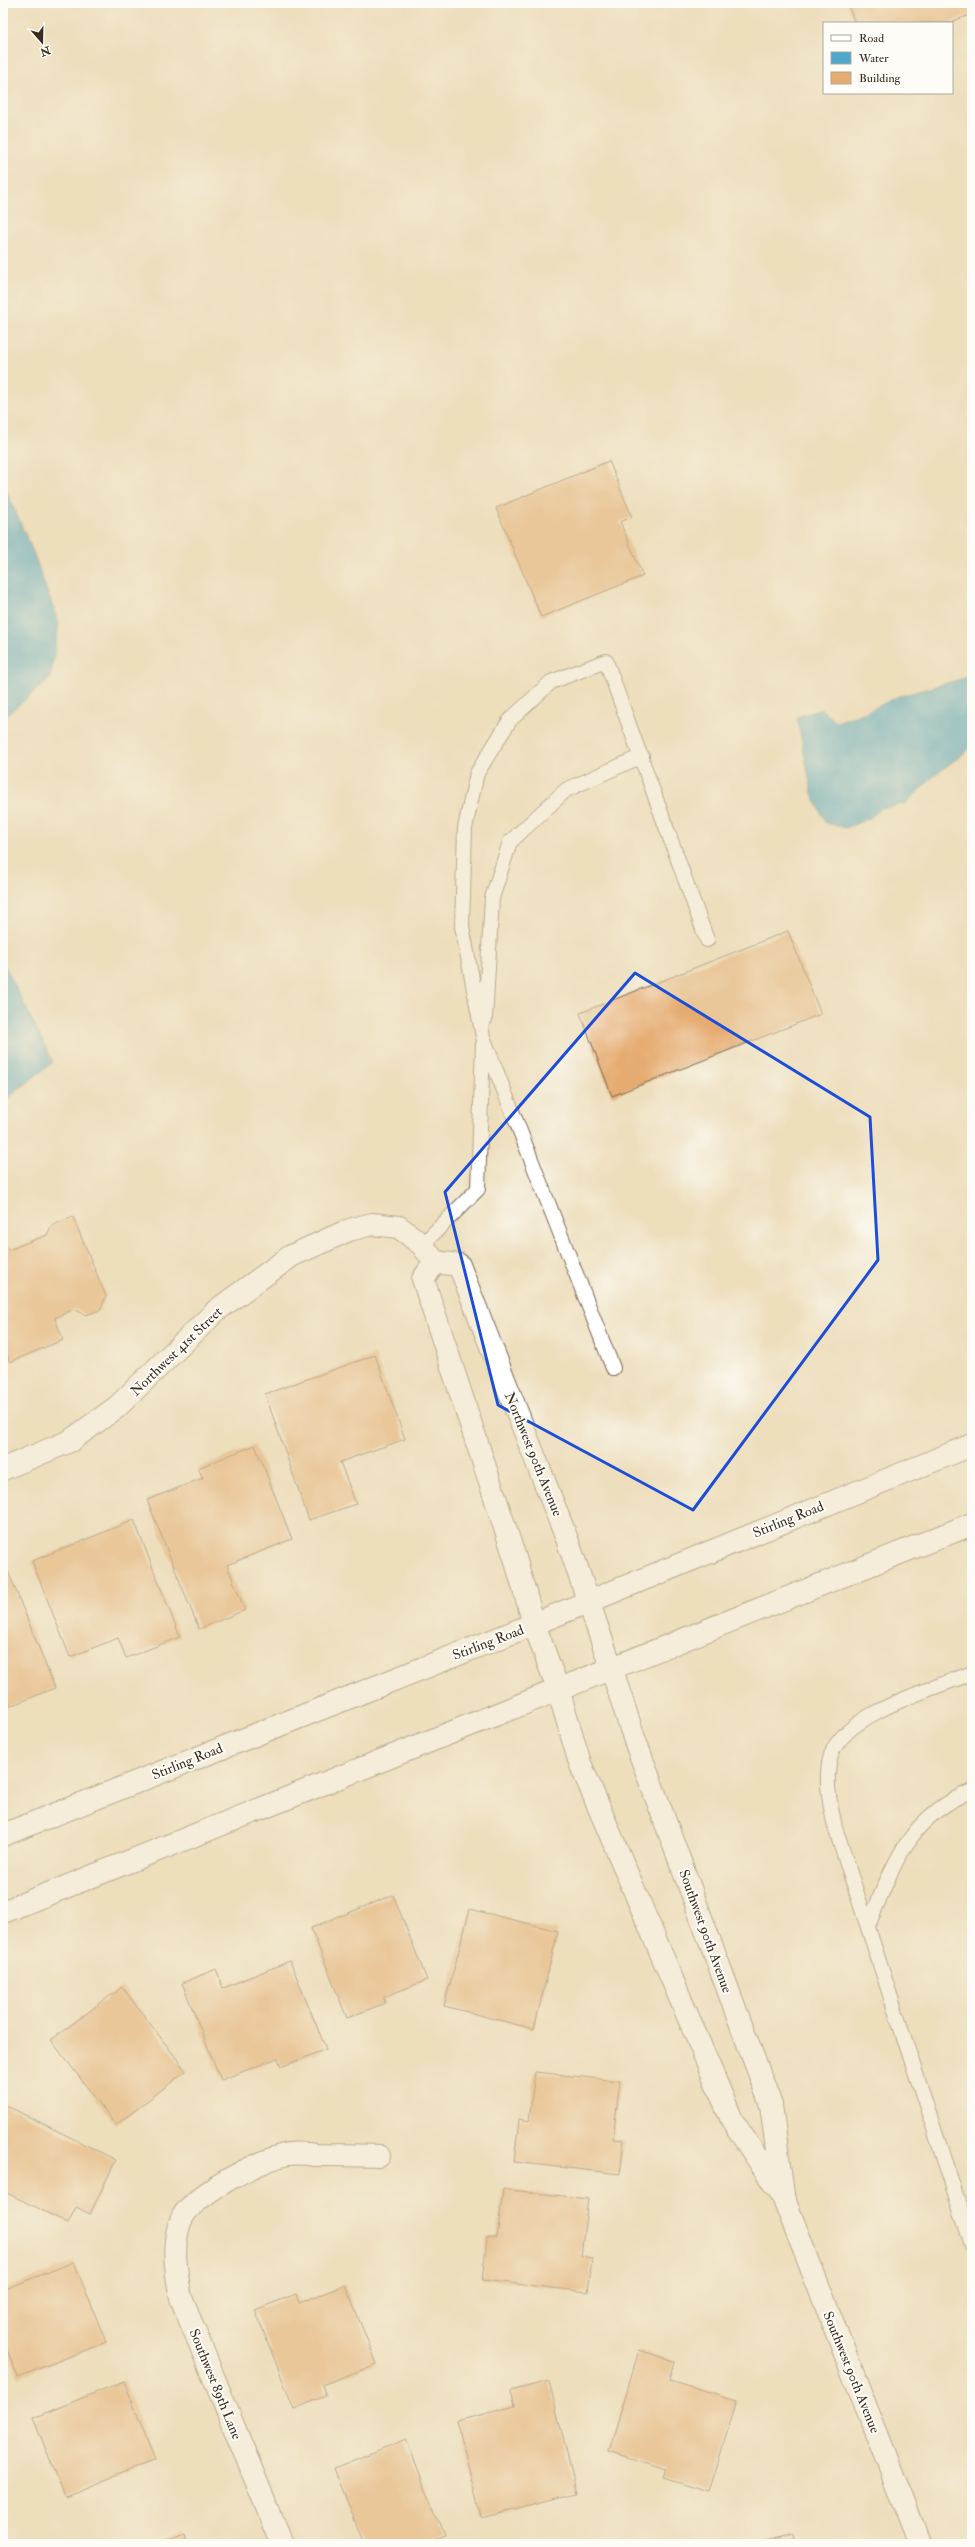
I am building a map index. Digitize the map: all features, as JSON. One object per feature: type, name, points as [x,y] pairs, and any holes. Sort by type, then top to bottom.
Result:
[{"type":"street","name":"Northwest 41st Street","points":[[3,1469],[70,1441],[117,1407],[217,1310],[291,1256],[349,1230],[372,1224],[399,1227],[429,1254]]},
{"type":"street","name":"Northwest 90th Avenue","points":[[429,1254],[459,1265],[567,1539],[611,1667]]},
{"type":"street","points":[[429,1254],[423,1279],[515,1558],[534,1624],[558,1689]]},
{"type":"street","name":"Stirling Road","points":[[3,1835],[534,1624],[589,1600],[972,1445]]},
{"type":"street","points":[[3,1912],[611,1667],[972,1524]]},
{"type":"street","name":"Southwest 90th Avenue","points":[[611,1667],[634,1738],[771,2105],[784,2199]]},
{"type":"street","name":"Southwest 90th Avenue","points":[[558,1689],[580,1763],[732,2120],[784,2199],[920,2544]]},
{"type":"street","name":"Southwest 89th Lane","points":[[282,2544],[181,2298],[175,2253],[176,2234],[181,2218],[198,2200],[219,2184],[254,2166],[288,2154],[379,2156]]},
{"type":"lane","points":[[614,1368],[484,1037],[462,926],[465,828],[477,773],[510,720],[551,682],[606,661],[642,756],[707,940]]},
{"type":"lane","points":[[429,1254],[478,1189],[484,1037],[492,898],[510,842],[566,790],[642,756]]},
{"type":"lane","points":[[972,1673],[870,1714],[848,1729],[837,1743],[831,1755],[828,1777],[828,1795],[835,1827],[972,2245]]},
{"type":"lane","points":[[868,1926],[899,1855],[920,1825],[939,1807],[972,1791]]},
{"type":"highlighted area","points":[[635,973],[870,1117],[878,1260],[693,1510],[498,1405],[445,1192]]},
{"type":"water","points":[[3,483],[33,552],[59,624],[50,679],[3,718]]},
{"type":"water","points":[[972,676],[972,747],[934,776],[905,804],[881,808],[870,818],[846,828],[826,823],[812,793],[797,717],[821,709],[836,722],[864,713],[897,697]]},
{"type":"water","points":[[3,962],[53,1062],[3,1102]]},
{"type":"building","points":[[847,3],[972,3],[972,14],[951,22],[855,22]]},
{"type":"building","points":[[609,461],[632,517],[620,522],[643,576],[541,617],[496,508]]},
{"type":"building","points":[[788,931],[821,1014],[612,1096],[580,1013]]},
{"type":"building","points":[[73,1217],[106,1296],[100,1310],[86,1315],[74,1309],[55,1318],[63,1340],[10,1362],[3,1345],[3,1238],[8,1250],[47,1235],[52,1225]]},
{"type":"building","points":[[375,1355],[405,1439],[340,1462],[356,1504],[309,1520],[265,1394]]},
{"type":"building","points":[[255,1445],[292,1539],[227,1565],[245,1610],[199,1629],[147,1500],[203,1478],[198,1468]]},
{"type":"building","points":[[134,1520],[180,1637],[126,1658],[118,1638],[70,1657],[32,1561]]},
{"type":"building","points":[[8,1571],[55,1688],[3,1709],[3,1573]]},
{"type":"building","points":[[393,1895],[427,1980],[384,1997],[385,2003],[347,2018],[311,1928]]},
{"type":"building","points":[[470,1909],[558,1931],[534,2029],[444,2006]]},
{"type":"building","points":[[290,1961],[326,2049],[281,2067],[278,2058],[221,2080],[182,1983],[216,1969],[223,1988]]},
{"type":"building","points":[[122,1987],[186,2071],[116,2125],[51,2040]]},
{"type":"building","points":[[535,2072],[620,2081],[613,2139],[624,2140],[620,2174],[514,2162],[519,2119],[529,2121]]},
{"type":"building","points":[[3,2104],[116,2160],[90,2214],[76,2207],[68,2223],[3,2191],[3,2154],[5,2150],[3,2149]]},
{"type":"building","points":[[503,2189],[588,2199],[581,2256],[592,2258],[588,2292],[482,2280],[487,2237],[497,2238]]},
{"type":"building","points":[[74,2262],[106,2342],[18,2377],[3,2339],[3,2290]]},
{"type":"building","points":[[345,2285],[377,2364],[322,2385],[326,2396],[294,2409],[255,2310],[296,2294],[299,2303]]},
{"type":"building","points":[[639,2350],[674,2361],[669,2380],[737,2400],[709,2492],[663,2478],[666,2469],[609,2451]]},
{"type":"building","points":[[124,2381],[155,2460],[65,2496],[33,2418]]},
{"type":"building","points":[[549,2381],[577,2493],[481,2517],[457,2421],[515,2406],[511,2391]]},
{"type":"building","points":[[406,2439],[444,2535],[421,2544],[384,2544],[383,2540],[373,2544],[364,2544],[334,2468]]},
{"type":"building","points":[[184,2533],[188,2544],[158,2544]]},
{"type":"building","points":[[795,2534],[797,2544],[756,2544],[756,2543]]}]
